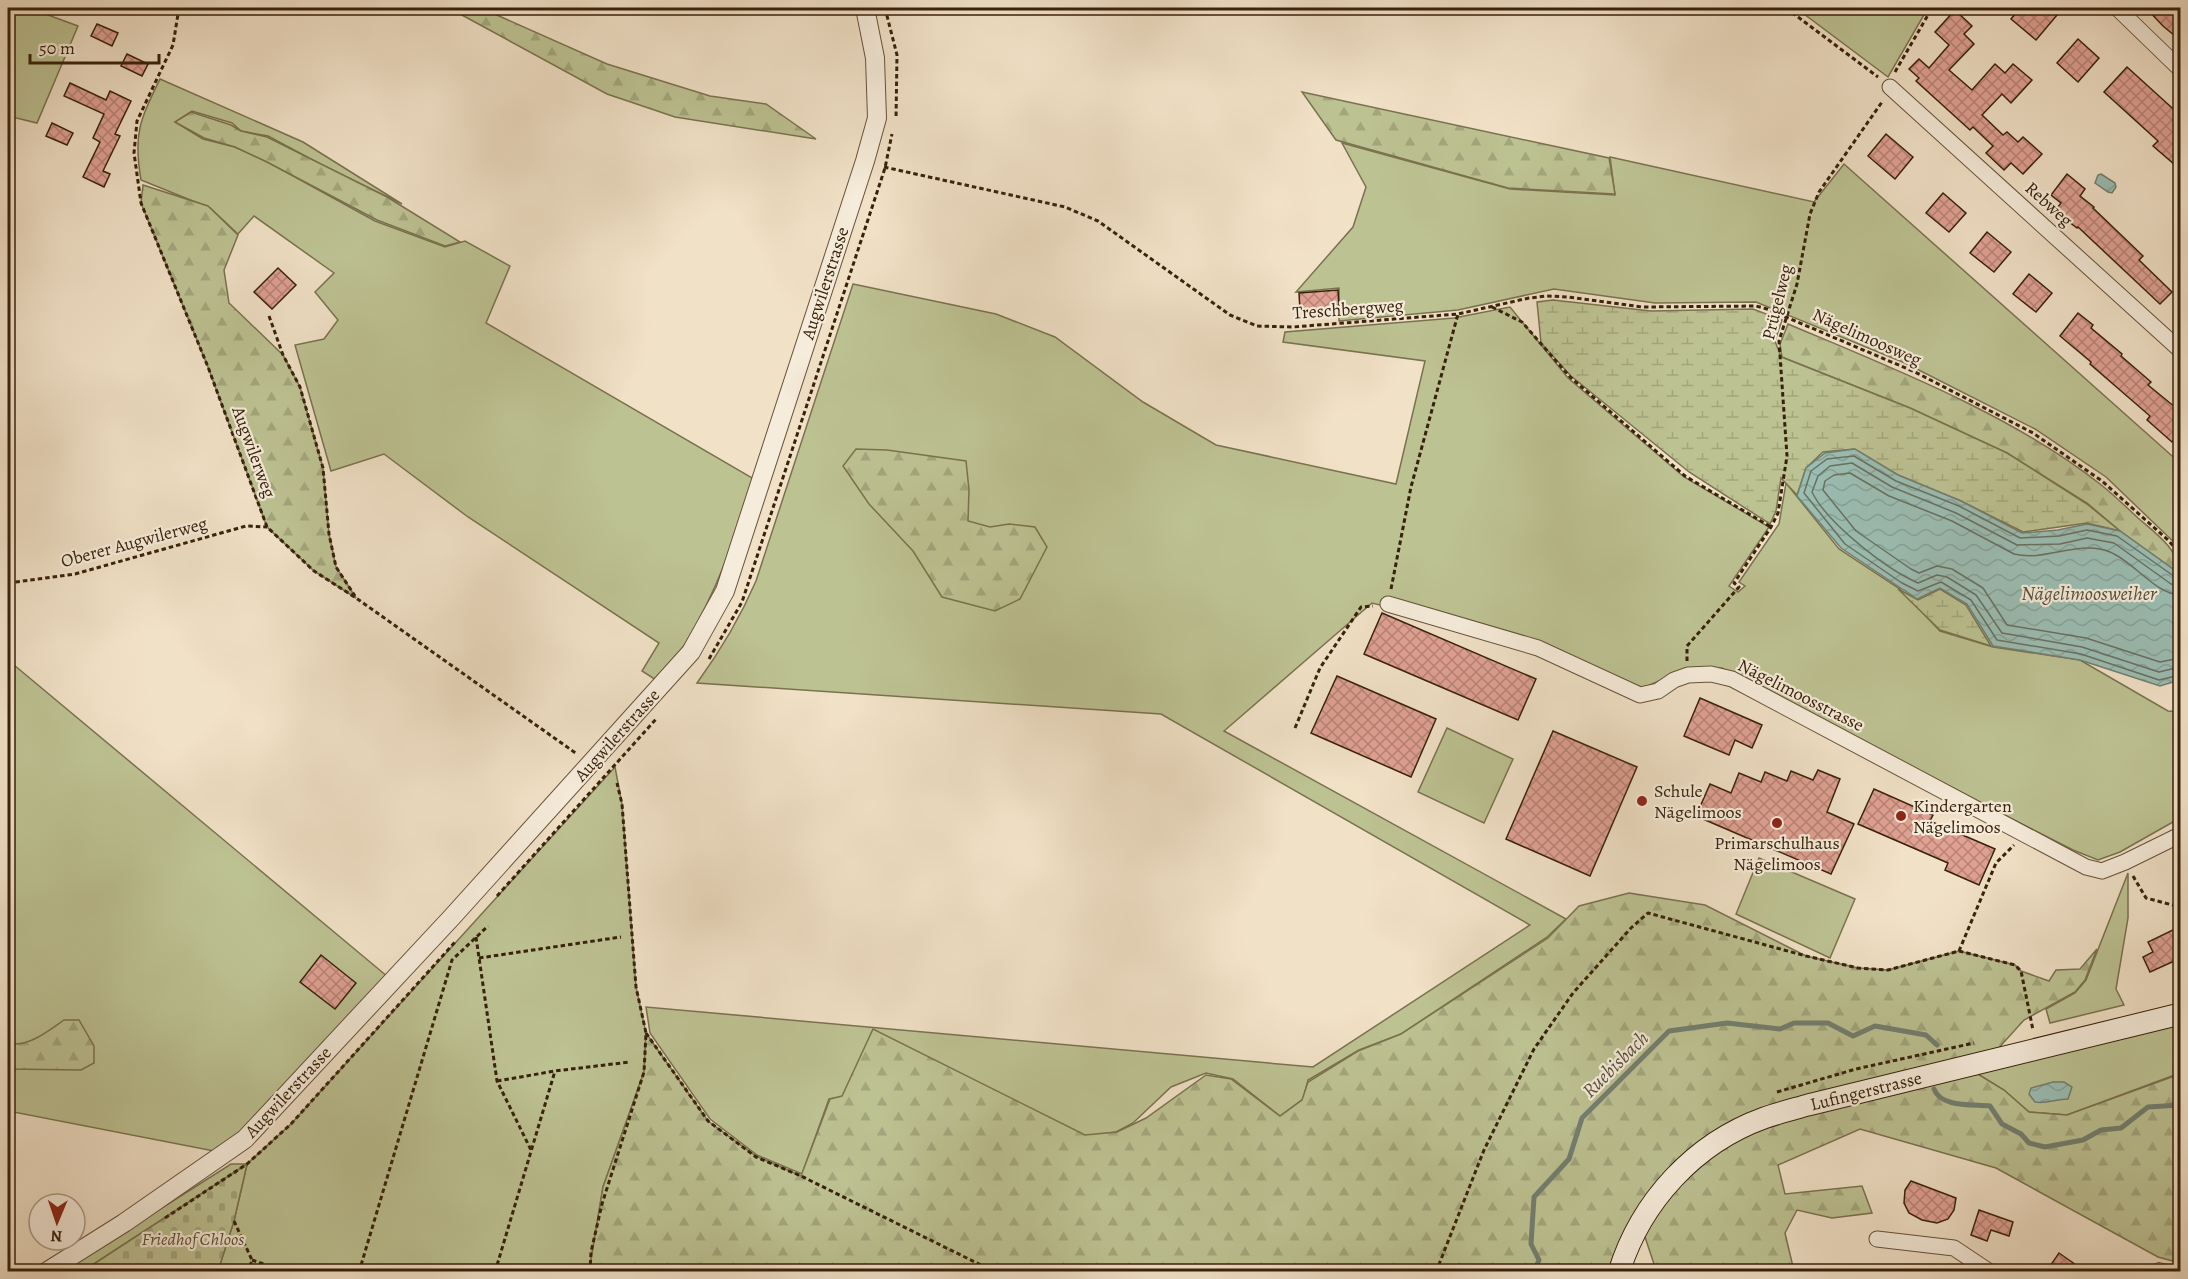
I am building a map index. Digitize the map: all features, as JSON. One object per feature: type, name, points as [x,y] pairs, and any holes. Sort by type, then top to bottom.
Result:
[{"type":"main road","name":"Lufingerstrasse","points":[[1620,1272],[1640,1223],[1667,1185],[1691,1160],[1720,1139],[1763,1118],[2181,1014]]},
{"type":"street","name":"Augwilerstrasse","points":[[46,1272],[124,1223],[245,1139],[452,917],[691,652],[725,591],[877,118],[875,58],[865,8]]},
{"type":"street","points":[[2116,8],[2181,69]]},
{"type":"street","name":"Rebweg","points":[[1890,87],[2181,350]]},
{"type":"street","name":"Nägelimoosstrasse","points":[[1388,604],[1538,648],[1640,695],[1658,691],[1674,680],[1688,675],[1711,674],[1732,679],[2086,867],[2102,871],[2181,835]]},
{"type":"street","points":[[1877,1239],[1954,1248],[1990,1272]]},
{"type":"lane","points":[[2147,1272],[2159,1267],[2179,1272]]},
{"type":"path","name":"Augwilerweg","points":[[179,8],[173,45],[137,121],[134,153],[141,203],[208,367],[267,527],[314,571],[356,598],[591,764]]},
{"type":"path","points":[[1786,8],[1890,87]]},
{"type":"path","name":"Prügelweg","points":[[1688,675],[1687,646],[1738,587],[1734,583],[1778,513],[1787,456],[1779,342],[1797,284],[1810,214],[1819,192],[1884,100],[1892,76],[1932,8]]},
{"type":"path","name":"Treschbergweg","points":[[885,168],[1065,207],[1087,216],[1098,221],[1230,315],[1257,326],[1293,327],[1458,314],[1491,306]]},
{"type":"path","name":"Nägelimoosweg","points":[[1491,306],[1529,298],[1568,297],[1642,307],[1756,306],[1787,317],[1915,372],[2033,433],[2102,481],[2181,554]]},
{"type":"path","points":[[1491,306],[1522,322],[1569,377],[1685,476],[1771,527]]},
{"type":"path","points":[[1295,728],[1320,668],[1361,607],[1388,604],[1411,487],[1458,314]]},
{"type":"path","points":[[269,316],[283,355],[300,387],[324,468],[329,534],[336,567],[356,598]]},
{"type":"path","name":"Oberer Augwilerweg","points":[[8,583],[75,574],[246,526],[267,527]]},
{"type":"path","points":[[590,1272],[591,1252],[602,1204],[644,1072],[646,1033],[636,987],[622,804],[617,783]]},
{"type":"path","points":[[1959,951],[1996,864],[2025,835]]},
{"type":"path","points":[[2125,862],[2146,898],[2181,906]]},
{"type":"path","points":[[1436,1272],[1484,1150],[1534,1049],[1573,993],[1631,928],[1648,913],[1858,968],[1888,970],[1959,951],[2015,965],[2021,970],[2034,1032]]},
{"type":"path","points":[[359,1272],[452,960],[488,926]]},
{"type":"path","points":[[476,937],[497,1081],[531,1150]]},
{"type":"path","points":[[479,958],[621,937]]},
{"type":"path","points":[[646,1033],[708,1121],[756,1156],[995,1272]]},
{"type":"path","points":[[497,1081],[630,1062]]},
{"type":"path","points":[[495,1272],[555,1071]]},
{"type":"path","points":[[234,1221],[252,1260],[248,1272]]},
{"type":"path","points":[[252,1260],[287,1272]]},
{"type":"green space","points":[[8,8],[29,8],[78,26],[37,123],[8,116]]},
{"type":"green space","points":[[449,8],[481,8],[607,64],[710,96],[766,104],[816,139],[675,117],[607,94]]},
{"type":"green space","points":[[1796,8],[1928,8],[1888,77]]},
{"type":"green space","points":[[160,79],[303,142],[402,204],[268,136],[241,131],[232,123],[192,111],[175,122],[203,139],[235,147],[266,161],[375,221],[445,247],[465,241],[510,266],[486,323],[754,479],[733,543],[707,604],[682,649],[656,680],[642,671],[659,643],[468,517],[384,454],[331,471],[295,345],[324,339],[338,320],[315,292],[334,273],[254,216],[238,234],[210,208],[141,180],[138,151],[140,128],[147,106]]},
{"type":"green space","points":[[1302,92],[1609,158],[1615,194],[1508,188],[1336,140]]},
{"type":"green space","points":[[191,112],[231,125],[241,131],[267,137],[387,197],[460,242],[445,246],[377,220],[267,162],[235,147],[204,138],[175,122]]},
{"type":"green space","points":[[1342,143],[1510,189],[1615,195],[1610,157],[1814,202],[1844,164],[2180,463],[2180,548],[2106,477],[2035,429],[1905,363],[1756,302],[1655,303],[1554,289],[1458,310],[1339,321],[1339,288],[1296,292],[1353,227],[1366,187]]},
{"type":"green space","points":[[143,185],[208,206],[238,235],[224,270],[229,303],[283,355],[300,387],[323,468],[329,534],[336,567],[356,598],[314,571],[267,527],[208,367],[141,203]]},
{"type":"green space","points":[[853,284],[996,314],[1055,337],[1143,402],[1216,445],[1396,484],[1425,361],[1283,342],[1285,332],[1454,318],[1510,307],[1568,378],[1684,477],[1769,527],[1729,586],[1738,592],[1745,586],[1739,582],[1779,524],[1786,483],[1839,549],[1900,589],[1940,631],[1993,647],[2080,660],[2168,711],[2180,712],[2180,818],[2120,852],[2098,860],[2014,820],[1722,668],[1684,670],[1643,688],[1541,645],[1372,603],[1224,731],[1566,919],[1547,937],[1401,1034],[1359,1050],[1308,1080],[1303,1099],[1280,1116],[1233,1079],[1206,1073],[1171,1087],[1133,1123],[1116,1132],[1085,1136],[843,1097],[829,1099],[802,1174],[757,1155],[710,1119],[650,1033],[646,1007],[1313,1067],[1530,925],[1161,714],[697,683],[730,634],[756,581]]},
{"type":"green space","points":[[1553,300],[1651,311],[1753,309],[1782,320],[1775,341],[1781,357],[1910,408],[2007,453],[2087,504],[2120,531],[2087,523],[2023,532],[1961,501],[1898,475],[1854,449],[1823,452],[1806,468],[1797,495],[1781,478],[1776,511],[1770,524],[1689,472],[1571,376],[1541,343],[1537,302]]},
{"type":"green space","points":[[1788,324],[1950,394],[1990,414],[2065,459],[2105,488],[2165,542],[2176,557],[2180,574],[2120,531],[2087,503],[2007,453],[1910,408],[1782,357],[1780,344]]},
{"type":"green space","points":[[856,449],[887,450],[966,461],[969,490],[968,521],[990,527],[1009,524],[1035,527],[1047,547],[1020,599],[995,611],[942,597],[913,551],[869,504],[843,466]]},
{"type":"green space","points":[[1898,589],[1918,600],[1940,589],[1966,605],[1991,646],[1940,630]]},
{"type":"green space","points":[[8,660],[388,977],[243,1133],[219,1152],[8,1111]]},
{"type":"green space","points":[[1447,728],[1513,759],[1484,823],[1418,792]]},
{"type":"green space","points":[[615,767],[622,804],[636,987],[646,1033],[644,1072],[603,1187],[589,1271],[218,1271],[234,1221],[247,1165],[83,1271],[61,1272],[231,1164],[247,1164],[291,1124]]},
{"type":"green space","points":[[1759,858],[1855,899],[1830,958],[1736,914]]},
{"type":"green space","points":[[2128,873],[2128,918],[2116,989],[2124,1005],[2050,1023],[2046,1009],[2075,993],[2086,980]]},
{"type":"green space","points":[[1629,893],[1705,905],[1806,956],[1858,968],[1888,970],[1959,951],[2015,965],[2021,971],[2049,981],[2056,970],[2080,969],[2097,949],[2085,980],[2075,992],[2024,1020],[1976,1073],[2004,1090],[2029,1112],[2067,1115],[2180,1074],[2180,1263],[2158,1257],[1996,1168],[1860,1129],[1778,1165],[1785,1194],[1862,1186],[1872,1213],[1832,1218],[1797,1210],[1785,1233],[1794,1271],[1652,1271],[1654,1264],[1641,1225],[1622,1272],[589,1272],[603,1187],[644,1072],[646,1033],[708,1121],[756,1156],[801,1176],[830,1099],[842,1096],[873,1029],[1085,1135],[1117,1132],[1146,1118],[1206,1075],[1231,1079],[1280,1116],[1302,1100],[1308,1082],[1358,1051],[1401,1034],[1548,938],[1579,906]]},
{"type":"green space","points":[[64,1020],[79,1020],[94,1046],[94,1063],[81,1070],[8,1069],[8,1043],[30,1041]]},
{"type":"green space","points":[[2180,1023],[2180,1073],[2067,1115],[2029,1112],[2004,1090],[1976,1073]]},
{"type":"green space","name":"Friedhof Chloos","points":[[247,1164],[234,1221],[218,1271],[83,1271]]},
{"type":"water","points":[[2101,174],[2115,183],[2116,187],[2112,193],[2095,183],[2098,175]]},
{"type":"water","name":"Nägelimoosweiher","points":[[1855,449],[1898,475],[1961,501],[2022,533],[2058,530],[2087,524],[2120,531],[2180,574],[2180,680],[2160,686],[2080,660],[1993,646],[1967,604],[1940,588],[1917,599],[1841,548],[1797,496],[1806,468],[1825,453]]},
{"type":"water","points":[[2053,1082],[2064,1082],[2072,1087],[2068,1099],[2035,1102],[2029,1094],[2031,1088]]},
{"type":"building","points":[[2020,8],[2063,8],[2036,40],[2011,19]]},
{"type":"building","points":[[2146,8],[2181,8],[2181,41],[2163,26]]},
{"type":"building","points":[[1955,10],[1972,26],[1964,34],[1974,44],[1949,70],[1972,90],[1995,64],[2005,73],[2013,64],[2032,80],[2011,103],[2002,94],[1982,115],[2003,135],[2007,132],[2018,142],[2023,137],[2042,154],[2023,174],[2011,163],[2004,170],[1986,153],[1993,146],[1973,127],[1970,130],[1916,81],[1919,78],[1909,69],[1919,59],[1929,68],[1949,45],[1935,32]]},
{"type":"building","points":[[97,24],[118,33],[112,46],[91,36]]},
{"type":"building","points":[[2078,39],[2099,58],[2078,82],[2057,63]]},
{"type":"building","points":[[127,54],[148,64],[142,76],[121,66]]},
{"type":"building","points":[[2127,67],[2181,116],[2181,170],[2153,146],[2158,141],[2104,92]]},
{"type":"building","points":[[70,83],[106,100],[110,91],[131,101],[115,134],[120,136],[103,171],[110,174],[104,187],[83,177],[100,142],[93,138],[104,114],[64,96]]},
{"type":"building","points":[[52,123],[73,133],[67,145],[46,136]]},
{"type":"building","points":[[1886,134],[1913,157],[1895,179],[1868,156]]},
{"type":"building","points":[[2067,174],[2085,189],[2080,196],[2143,256],[2139,260],[2172,292],[2160,304],[2078,227],[2055,211],[2061,203],[2051,195]]},
{"type":"building","points":[[1943,193],[1966,213],[1949,232],[1926,213]]},
{"type":"building","points":[[1987,232],[2011,252],[1994,272],[1970,253]]},
{"type":"building","points":[[278,268],[296,285],[272,309],[254,292]]},
{"type":"building","points":[[2029,274],[2052,293],[2036,312],[2013,294]]},
{"type":"building","points":[[1338,290],[1339,308],[1300,310],[1299,293]]},
{"type":"building","points":[[2078,313],[2093,325],[2091,328],[2151,382],[2148,385],[2181,412],[2181,432],[2172,442],[2147,420],[2150,416],[2060,336]]},
{"type":"building","points":[[1382,613],[1536,679],[1518,720],[1364,654]]},
{"type":"building","points":[[1337,676],[1436,719],[1411,777],[1311,733]]},
{"type":"building","points":[[1700,698],[1762,725],[1752,748],[1735,740],[1729,755],[1684,736]]},
{"type":"building","points":[[1553,731],[1637,767],[1590,876],[1506,839]]},
{"type":"building","name":"Primarschulhaus Nägelimoos","points":[[1818,770],[1840,779],[1827,812],[1854,824],[1831,874],[1696,816],[1710,784],[1731,793],[1739,773],[1761,782],[1765,772],[1787,781],[1791,771],[1813,780]]},
{"type":"building","points":[[1874,789],[1933,815],[1930,821],[1995,849],[1979,885],[1945,870],[1948,863],[1858,824]]},
{"type":"building","points":[[2177,928],[2181,936],[2181,958],[2150,972],[2143,957],[2153,952],[2148,942]]},
{"type":"building","points":[[321,955],[356,983],[335,1009],[300,982]]},
{"type":"building","points":[[1911,1181],[1956,1198],[1954,1210],[1948,1219],[1937,1223],[1922,1220],[1909,1213],[1904,1203],[1905,1190]]},
{"type":"building","points":[[1979,1210],[2013,1222],[2009,1236],[1991,1230],[1987,1241],[1971,1235]]},
{"type":"building","points":[[2059,1253],[2086,1272],[2046,1272]]},
{"type":"waterway","name":"Ruebisbach","points":[[1534,1272],[1539,1260],[1531,1244],[1534,1197],[1569,1159],[1582,1118],[1669,1031],[1727,1023],[1780,1029],[1794,1023],[1828,1023],[1853,1036],[1875,1026],[1926,1035],[1937,1045]]},
{"type":"waterway","name":"Ruebisbach","points":[[1934,1089],[1938,1095],[1950,1102],[1990,1106],[2002,1124],[2021,1134],[2029,1143],[2045,1147],[2083,1140],[2101,1130],[2121,1128],[2148,1107],[2180,1105]]},
{"type":"place","name":"Schule Nägelimoos","points":[[1642,801]]},
{"type":"place","name":"Kindergarten Nägelimoos","points":[[1901,816]]},
{"type":"place","name":"Primarschulhaus Nägelimoos","points":[[1777,823]]}]
